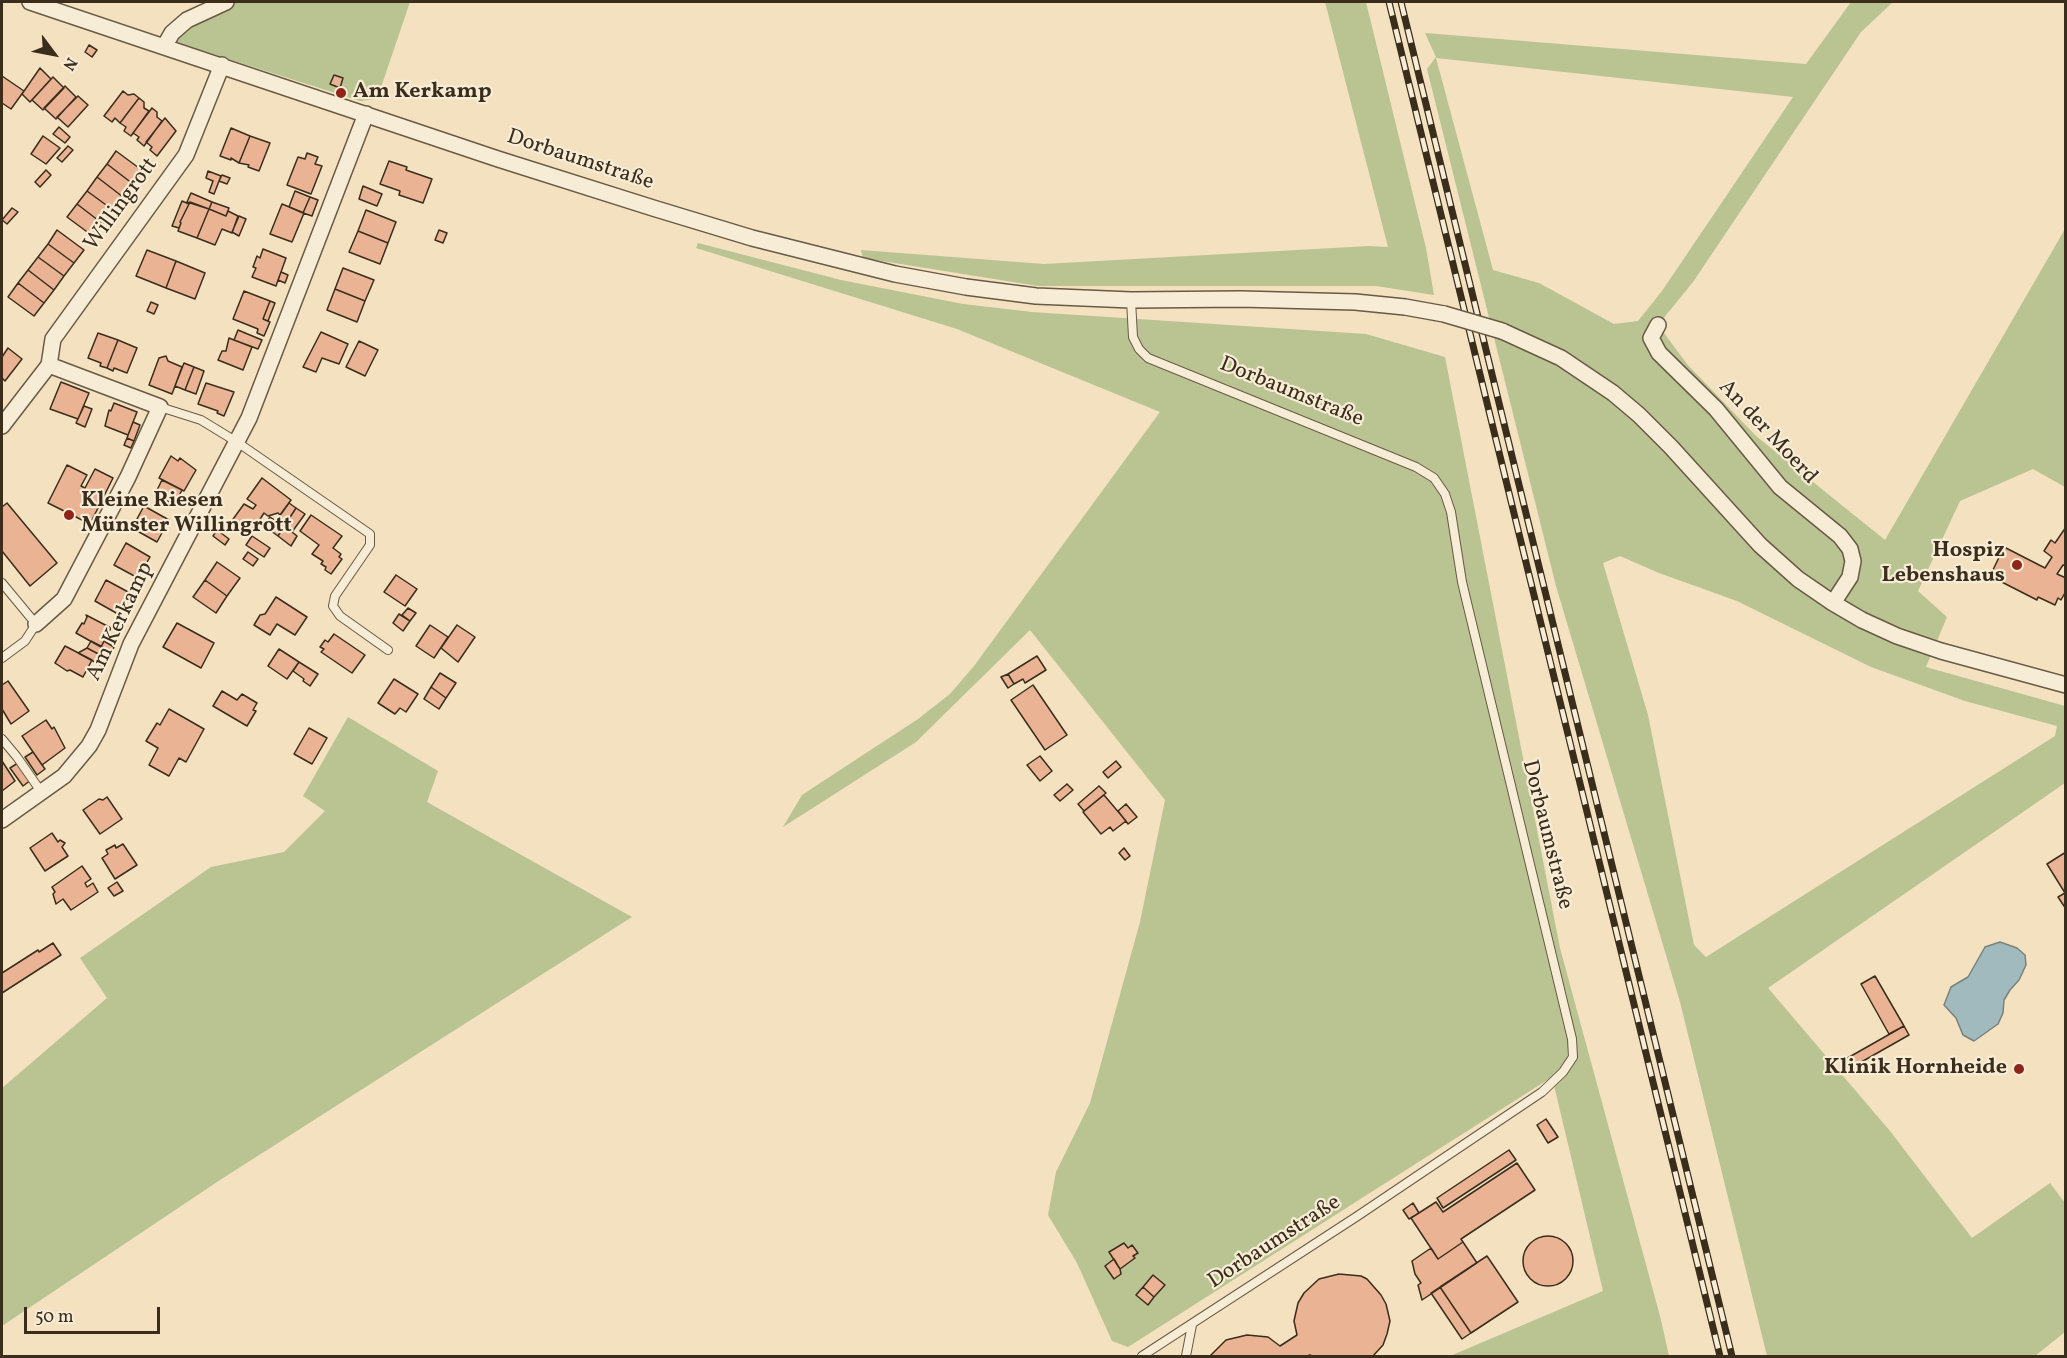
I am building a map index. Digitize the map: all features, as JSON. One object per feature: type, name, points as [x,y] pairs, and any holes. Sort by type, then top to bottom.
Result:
[{"type":"street","name":"Dorbaumstraße","points":[[30,2],[498,159],[752,238],[849,264],[966,287],[1036,296],[1131,300],[1347,301],[1383,304],[1444,314],[1502,331],[1561,358],[1613,393],[1671,447],[1760,545],[1798,579],[1833,603],[1862,620],[1897,636],[1941,651],[2066,685]]},
{"type":"street","points":[[164,47],[179,25],[226,2]]},
{"type":"street","name":"Willingrott","points":[[2,426],[49,365],[53,339],[186,155],[222,65]]},
{"type":"street","name":"Am Kerkamp","points":[[2,820],[64,776],[89,746],[98,730],[131,644],[249,418],[366,114]]},
{"type":"street","name":"An der Moerd","points":[[1658,325],[1650,338],[1659,353],[1716,409],[1780,487],[1840,536],[1850,549],[1852,561],[1850,577],[1833,603]]},
{"type":"street","points":[[36,624],[64,599],[128,477],[160,406],[49,365]]},
{"type":"lane","name":"Dorbaumstraße","points":[[1131,300],[1133,337],[1138,349],[1148,358],[1416,467],[1434,478],[1445,494],[1451,512],[1462,582],[1572,1039],[1573,1058],[1563,1072],[1542,1092],[1142,1356]]},
{"type":"lane","points":[[160,406],[201,420],[237,442],[370,534],[370,545],[335,597],[333,606],[340,616],[388,650]]},
{"type":"lane","points":[[2,582],[36,624],[25,641],[2,658]]},
{"type":"lane","points":[[2,739],[18,757],[42,793]]},
{"type":"lane","points":[[1186,1356],[1192,1325]]},
{"type":"green space","points":[[217,2],[410,2],[377,99],[360,101],[175,42],[183,18]]},
{"type":"green space","points":[[1325,2],[1366,2],[1426,248],[1434,295],[1376,286],[1038,286],[863,258],[861,250],[1044,264],[1369,246],[1388,247]]},
{"type":"green space","points":[[1851,2],[1893,2],[1861,32],[1693,282],[1658,325],[1687,364],[1756,436],[1885,540],[2065,229],[2065,487],[2033,469],[1960,501],[1918,591],[1947,617],[1926,667],[2065,706],[2065,783],[1768,988],[1890,1131],[1972,1238],[2050,1183],[2065,1203],[2065,1332],[2035,1356],[1767,1356],[1680,1002],[1556,586],[1427,69],[1436,57],[1425,33],[1806,64]],"holes":[[[1436,58],[1793,97],[1662,291],[1638,321],[1614,324],[1539,283],[1493,270]],[[1620,556],[1659,573],[1737,601],[1871,667],[1965,701],[2057,726],[2055,736],[1706,957],[1694,945],[1648,715],[1603,563]]]},
{"type":"green space","points":[[698,243],[841,280],[963,304],[1032,312],[1366,334],[1445,357],[1560,948],[1669,1356],[1450,1356],[1603,1291],[1552,1077],[1128,1347],[1112,1341],[1077,1263],[1048,1215],[1056,1172],[1090,1103],[1140,922],[1165,800],[1030,630],[916,742],[783,827],[802,795],[918,719],[950,694],[974,666],[1160,412],[957,329],[696,248]]},
{"type":"green space","points":[[348,717],[438,771],[427,802],[632,917],[220,1180],[2,1326],[2,1088],[107,998],[80,958],[211,867],[284,852],[325,811],[303,796]]},
{"type":"water","points":[[2000,942],[2017,948],[2025,955],[2026,965],[2019,980],[2004,1000],[2003,1013],[1998,1024],[1974,1041],[1963,1035],[1956,1018],[1944,1005],[1951,987],[1968,977],[1985,947]]},
{"type":"building","points":[[89,45],[97,50],[92,57],[85,52]]},
{"type":"building","points":[[40,68],[51,79],[30,102],[22,94]]},
{"type":"building","points":[[334,75],[343,78],[340,88],[330,84]]},
{"type":"building","points":[[2,76],[24,91],[11,109],[2,103]]},
{"type":"building","points":[[53,77],[64,88],[43,110],[32,100]]},
{"type":"building","points":[[65,86],[76,97],[56,119],[44,108]]},
{"type":"building","points":[[123,91],[139,98],[120,123],[115,118],[112,122],[104,116]]},
{"type":"building","points":[[78,96],[88,105],[68,127],[57,117]]},
{"type":"building","points":[[139,98],[144,102],[144,108],[149,111],[131,136],[124,131],[126,127],[120,123]]},
{"type":"building","points":[[152,108],[162,121],[144,146],[137,140],[139,137],[133,133]]},
{"type":"building","points":[[165,118],[176,131],[157,156],[146,142]]},
{"type":"building","points":[[59,127],[70,137],[65,143],[53,134]]},
{"type":"building","points":[[231,128],[250,136],[239,163],[231,158],[231,160],[220,156]]},
{"type":"building","points":[[43,136],[60,148],[46,164],[31,154]]},
{"type":"building","points":[[250,136],[270,143],[259,171],[248,167],[249,165],[239,163]]},
{"type":"building","points":[[68,146],[73,150],[62,162],[57,158]]},
{"type":"building","points":[[116,151],[143,171],[133,184],[107,164]]},
{"type":"building","points":[[307,153],[318,157],[315,164],[322,166],[311,194],[287,185],[298,157],[305,159]]},
{"type":"building","points":[[389,161],[432,179],[423,203],[399,195],[400,191],[380,184]]},
{"type":"building","points":[[107,164],[133,184],[123,197],[97,177]]},
{"type":"building","points":[[46,170],[51,175],[40,187],[35,182]]},
{"type":"building","points":[[208,171],[221,176],[214,194],[209,192],[213,181],[206,178]]},
{"type":"building","points":[[222,175],[230,178],[227,184],[219,181]]},
{"type":"building","points":[[97,177],[123,197],[113,210],[87,191]]},
{"type":"building","points":[[363,186],[382,194],[377,206],[359,199]]},
{"type":"building","points":[[87,191],[113,210],[103,224],[77,204]]},
{"type":"building","points":[[295,191],[310,197],[303,213],[289,207]]},
{"type":"building","points":[[191,193],[212,202],[209,209],[187,202]]},
{"type":"building","points":[[310,197],[318,200],[312,216],[303,213]]},
{"type":"building","points":[[182,201],[189,204],[179,228],[172,226]]},
{"type":"building","points":[[190,202],[209,209],[197,238],[178,231]]},
{"type":"building","points":[[212,202],[229,208],[226,216],[209,209]]},
{"type":"building","points":[[77,204],[103,224],[94,237],[67,217]]},
{"type":"building","points":[[282,204],[304,213],[292,242],[270,234]]},
{"type":"building","points":[[12,208],[18,212],[7,224],[2,220]]},
{"type":"building","points":[[209,209],[226,216],[228,211],[238,216],[232,233],[222,229],[215,245],[197,238]]},
{"type":"building","points":[[366,210],[396,222],[388,243],[358,231]]},
{"type":"building","points":[[239,216],[246,219],[239,236],[232,232]]},
{"type":"building","points":[[57,230],[84,250],[74,263],[48,244]]},
{"type":"building","points":[[439,230],[447,233],[443,243],[435,240]]},
{"type":"building","points":[[358,231],[388,243],[380,264],[349,252]]},
{"type":"building","points":[[48,244],[74,263],[64,276],[38,257]]},
{"type":"building","points":[[263,249],[286,258],[276,286],[252,277],[256,268],[253,267],[257,256],[260,258]]},
{"type":"building","points":[[147,250],[176,261],[166,288],[136,276]]},
{"type":"building","points":[[38,257],[64,276],[54,290],[28,270]]},
{"type":"building","points":[[176,261],[205,273],[195,299],[166,288]]},
{"type":"building","points":[[343,268],[374,280],[365,301],[335,289]]},
{"type":"building","points":[[28,270],[54,290],[44,303],[18,283]]},
{"type":"building","points":[[281,272],[288,275],[285,283],[278,280]]},
{"type":"building","points":[[18,283],[44,303],[34,316],[8,297]]},
{"type":"building","points":[[335,289],[365,301],[357,322],[327,310]]},
{"type":"building","points":[[244,291],[270,301],[263,319],[270,322],[264,336],[257,333],[258,329],[233,319]]},
{"type":"building","points":[[270,301],[275,303],[268,321],[263,319]]},
{"type":"building","points":[[151,302],[158,305],[154,314],[147,311]]},
{"type":"building","points":[[238,330],[262,340],[258,349],[234,340]]},
{"type":"building","points":[[321,332],[348,344],[339,364],[322,358],[316,372],[303,367]]},
{"type":"building","points":[[98,333],[118,340],[107,368],[88,358]]},
{"type":"building","points":[[229,338],[252,347],[243,370],[218,360],[222,351],[226,351]]},
{"type":"building","points":[[118,340],[137,348],[127,373],[107,368]]},
{"type":"building","points":[[359,341],[378,350],[365,376],[346,367]]},
{"type":"building","points":[[8,348],[22,359],[5,381],[2,378],[2,357]]},
{"type":"building","points":[[166,356],[168,361],[182,367],[172,394],[149,385],[159,358]]},
{"type":"building","points":[[184,363],[194,367],[185,390],[175,386]]},
{"type":"building","points":[[194,367],[204,371],[196,394],[185,390]]},
{"type":"building","points":[[61,382],[89,393],[78,419],[50,409]]},
{"type":"building","points":[[206,383],[234,392],[224,416],[217,413],[218,411],[198,404]]},
{"type":"building","points":[[114,403],[137,412],[128,435],[105,426],[109,410],[111,411]]},
{"type":"building","points":[[84,406],[92,409],[85,427],[76,423]]},
{"type":"building","points":[[133,422],[140,425],[134,441],[127,438]]},
{"type":"building","points":[[127,438],[134,441],[131,448],[124,445]]},
{"type":"building","points":[[171,456],[178,461],[180,458],[196,470],[184,491],[159,478]]},
{"type":"building","points":[[67,465],[87,475],[81,486],[85,488],[95,469],[113,478],[90,524],[48,503]]},
{"type":"building","points":[[262,478],[291,500],[280,515],[278,513],[268,516],[264,513],[250,535],[231,522],[244,504],[253,509],[256,505],[247,499]]},
{"type":"building","points":[[162,480],[182,490],[174,505],[155,494]]},
{"type":"building","points":[[7,503],[57,563],[30,586],[2,551],[2,507]]},
{"type":"building","points":[[289,503],[296,508],[278,536],[264,526],[270,517],[276,521]]},
{"type":"building","points":[[144,506],[169,520],[157,542],[132,528]]},
{"type":"building","points":[[296,508],[305,514],[292,532],[297,536],[291,546],[278,536]]},
{"type":"building","points":[[311,515],[342,536],[333,548],[341,554],[339,557],[342,559],[331,574],[321,564],[323,561],[312,554],[319,545],[300,531]]},
{"type":"building","name":"Hospiz Lebenshaus","points":[[2066,527],[2066,566],[2063,565],[2057,574],[2066,578],[2066,591],[2061,600],[2058,598],[2055,605],[2038,597],[2037,600],[1990,576],[2004,547],[2045,568],[2052,557],[2044,551],[2051,540],[2055,543]]},
{"type":"building","points":[[217,530],[229,539],[225,545],[213,536]]},
{"type":"building","points":[[252,536],[270,548],[264,557],[246,545]]},
{"type":"building","points":[[126,543],[150,557],[138,578],[114,565]]},
{"type":"building","points":[[248,552],[258,559],[253,566],[243,559]]},
{"type":"building","points":[[217,562],[240,578],[227,596],[205,580]]},
{"type":"building","points":[[396,575],[417,589],[405,606],[384,592]]},
{"type":"building","points":[[106,580],[130,593],[118,614],[95,601]]},
{"type":"building","points":[[205,580],[227,596],[216,613],[193,597]]},
{"type":"building","points":[[276,597],[307,617],[295,635],[277,624],[270,635],[254,625],[260,615],[265,614]]},
{"type":"building","points":[[408,608],[416,613],[410,621],[402,615]]},
{"type":"building","points":[[399,614],[410,621],[403,631],[393,623]]},
{"type":"building","points":[[86,615],[111,628],[101,647],[76,633],[82,623],[84,624]]},
{"type":"building","points":[[177,623],[214,643],[201,668],[163,647]]},
{"type":"building","points":[[430,625],[448,637],[434,658],[416,646]]},
{"type":"building","points":[[457,625],[475,637],[458,662],[441,648]]},
{"type":"building","points":[[334,634],[365,655],[352,673],[321,652],[324,649],[320,647],[325,640],[328,642]]},
{"type":"building","points":[[91,641],[112,652],[108,659],[87,648]]},
{"type":"building","points":[[104,641],[114,647],[112,652],[101,647]]},
{"type":"building","points":[[65,646],[92,660],[83,677],[55,663]]},
{"type":"building","points":[[87,648],[108,659],[104,667],[78,653]]},
{"type":"building","points":[[279,649],[299,662],[287,679],[268,666]]},
{"type":"building","points":[[1037,656],[1046,670],[1025,683],[1023,679],[1014,684],[1008,674]]},
{"type":"building","points":[[299,662],[318,674],[310,686],[293,671]]},
{"type":"building","points":[[440,673],[456,683],[446,698],[431,687]]},
{"type":"building","points":[[1008,674],[1014,684],[1008,688],[1001,677]]},
{"type":"building","points":[[394,679],[418,694],[406,712],[400,708],[395,714],[378,703]]},
{"type":"building","points":[[8,681],[29,711],[11,724],[2,709],[2,685]]},
{"type":"building","points":[[1033,685],[1067,735],[1045,750],[1011,700]]},
{"type":"building","points":[[431,687],[446,698],[439,709],[424,699]]},
{"type":"building","points":[[222,691],[237,700],[242,694],[257,703],[253,710],[256,711],[247,726],[213,706]]},
{"type":"building","points":[[169,709],[204,729],[186,762],[179,758],[169,776],[149,765],[158,748],[146,741],[157,723],[160,725]]},
{"type":"building","points":[[46,720],[52,729],[54,727],[65,748],[42,765],[22,736]]},
{"type":"building","points":[[309,728],[327,738],[312,764],[294,754]]},
{"type":"building","points":[[33,752],[45,769],[37,775],[25,757]]},
{"type":"building","points":[[1040,756],[1052,771],[1040,781],[1027,765]]},
{"type":"building","points":[[2,761],[15,781],[2,791]]},
{"type":"building","points":[[1116,761],[1121,767],[1108,778],[1103,772]]},
{"type":"building","points":[[18,763],[31,780],[23,786],[10,768]]},
{"type":"building","points":[[1067,784],[1073,790],[1060,801],[1054,795]]},
{"type":"building","points":[[1099,786],[1106,793],[1084,811],[1078,804]]},
{"type":"building","points":[[1104,795],[1126,821],[1113,831],[1110,827],[1101,834],[1083,812]]},
{"type":"building","points":[[107,797],[122,819],[100,834],[83,810],[99,799],[103,800]]},
{"type":"building","points":[[1126,804],[1137,817],[1128,824],[1118,811]]},
{"type":"building","points":[[52,833],[58,842],[60,840],[65,843],[62,847],[68,856],[45,871],[30,848]]},
{"type":"building","points":[[123,844],[137,865],[115,879],[102,858],[108,854],[106,850]]},
{"type":"building","points":[[1124,848],[1130,856],[1125,860],[1119,853]]},
{"type":"building","points":[[2066,852],[2066,909],[2058,897],[2065,893],[2047,864]]},
{"type":"building","points":[[82,866],[91,879],[85,883],[87,887],[93,883],[98,892],[71,910],[63,899],[56,904],[52,887]]},
{"type":"building","points":[[117,882],[123,891],[114,896],[108,888]]},
{"type":"building","points":[[53,943],[61,955],[2,993],[2,973]]},
{"type":"building","points":[[1875,976],[1904,1026],[1889,1034],[1861,984]]},
{"type":"building","points":[[1904,1026],[1909,1035],[1849,1069],[1844,1060]]},
{"type":"building","points":[[1546,1119],[1558,1137],[1548,1143],[1537,1125]]},
{"type":"building","points":[[1509,1150],[1516,1160],[1443,1208],[1437,1198]]},
{"type":"building","points":[[1517,1163],[1535,1190],[1461,1239],[1463,1242],[1438,1259],[1411,1218],[1436,1202],[1443,1212]]},
{"type":"building","points":[[1413,1203],[1419,1213],[1409,1219],[1403,1210]]},
{"type":"building","points":[[1543,1236],[1553,1236],[1566,1243],[1573,1256],[1573,1266],[1566,1279],[1553,1286],[1543,1286],[1534,1282],[1527,1275],[1523,1266],[1523,1256],[1527,1247],[1534,1240]]},
{"type":"building","points":[[1463,1242],[1477,1263],[1422,1300],[1418,1285],[1421,1283],[1415,1274],[1412,1261],[1431,1248],[1438,1259]]},
{"type":"building","points":[[1124,1243],[1128,1248],[1132,1245],[1138,1253],[1120,1269],[1109,1252]]},
{"type":"building","points":[[1487,1256],[1518,1302],[1471,1333],[1440,1287]]},
{"type":"building","points":[[1114,1259],[1121,1274],[1114,1279],[1105,1266]]},
{"type":"building","points":[[1339,1274],[1361,1276],[1367,1279],[1386,1304],[1390,1321],[1387,1334],[1383,1345],[1373,1356],[1210,1356],[1226,1340],[1247,1335],[1268,1337],[1280,1346],[1297,1335],[1294,1321],[1298,1303],[1304,1293],[1319,1279]]},
{"type":"building","points":[[1153,1275],[1165,1285],[1154,1297],[1143,1287]]},
{"type":"building","points":[[1143,1287],[1154,1297],[1148,1305],[1136,1295]]},
{"type":"building","points":[[1440,1287],[1471,1333],[1462,1339],[1431,1293]]},
{"type":"railway","points":[[1389,2],[1720,1356]]},
{"type":"railway","points":[[1401,2],[1732,1356]]},
{"type":"place","name":"Am Kerkamp","points":[[341,93]]},
{"type":"place","name":"Kleine Riesen Münster Willingrott","points":[[69,515]]},
{"type":"place","name":"Hospiz Lebenshaus","points":[[2017,565]]},
{"type":"place","name":"Klinik Hornheide","points":[[2019,1069]]}]
